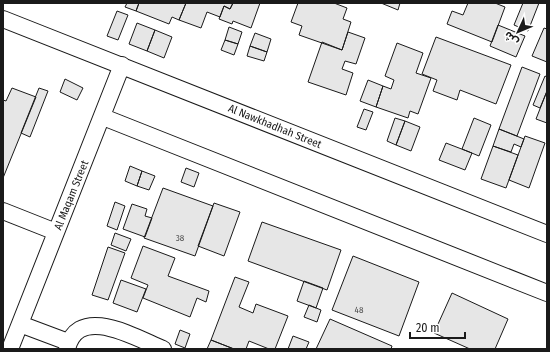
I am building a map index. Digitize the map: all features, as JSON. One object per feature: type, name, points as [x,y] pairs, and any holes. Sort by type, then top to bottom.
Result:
[{"type":"street","name":"Al Nawkhadhah Street","points":[[3,19],[547,234]]},
{"type":"street","name":"Al Maqam Street","points":[[10,349],[122,65]]},
{"type":"street","points":[[102,117],[547,293]]},
{"type":"street","points":[[3,211],[56,232]]},
{"type":"street","points":[[20,324],[68,345],[74,334],[81,328],[90,325],[110,328],[163,349]]},
{"type":"building","points":[[127,3],[139,3],[136,11],[125,7]]},
{"type":"building","points":[[139,3],[186,3],[179,20],[172,17],[169,24],[136,11]]},
{"type":"building","points":[[186,3],[233,3],[230,9],[224,6],[220,17],[207,12],[201,28],[179,20]]},
{"type":"building","points":[[233,3],[260,3],[251,28],[233,21],[232,24],[219,19],[224,6],[230,9]]},
{"type":"building","points":[[298,3],[334,3],[347,8],[343,19],[351,22],[342,50],[299,35],[302,26],[291,22]]},
{"type":"building","points":[[381,3],[400,3],[398,10]]},
{"type":"building","points":[[468,3],[495,3],[505,7],[492,42],[447,24],[452,11],[463,15]]},
{"type":"building","points":[[523,3],[539,3],[528,31],[514,25]]},
{"type":"building","points":[[117,11],[128,15],[118,40],[107,36]]},
{"type":"building","points":[[137,23],[155,30],[147,51],[129,44]]},
{"type":"building","points":[[498,25],[525,36],[516,57],[490,46]]},
{"type":"building","points":[[229,27],[242,32],[238,44],[225,40]]},
{"type":"building","points":[[544,28],[547,29],[547,62],[532,56]]},
{"type":"building","points":[[155,30],[172,37],[164,58],[147,51]]},
{"type":"building","points":[[348,32],[365,38],[356,64],[345,61],[342,69],[353,73],[346,95],[308,82],[322,42],[342,50]]},
{"type":"building","points":[[255,33],[271,39],[267,52],[250,46]]},
{"type":"building","points":[[436,37],[511,65],[496,104],[460,90],[457,100],[433,91],[437,80],[422,74]]},
{"type":"building","points":[[225,40],[238,44],[234,55],[221,50]]},
{"type":"building","points":[[397,43],[423,53],[416,73],[431,78],[418,114],[410,111],[408,118],[376,107],[383,86],[391,89],[394,80],[385,76]]},
{"type":"building","points":[[250,46],[267,52],[264,61],[247,56]]},
{"type":"building","points":[[522,67],[540,74],[517,136],[499,129]]},
{"type":"building","points":[[545,76],[547,77],[547,91],[540,108],[533,105]]},
{"type":"building","points":[[65,79],[83,88],[77,100],[60,92]]},
{"type":"building","points":[[368,80],[383,86],[376,107],[360,101]]},
{"type":"building","points":[[12,88],[36,97],[3,178],[3,100],[6,101]]},
{"type":"building","points":[[39,88],[48,91],[30,137],[21,133]]},
{"type":"building","points":[[547,91],[547,123],[536,119]]},
{"type":"building","points":[[364,109],[373,112],[366,130],[357,127]]},
{"type":"building","points":[[395,118],[405,121],[396,145],[387,141]]},
{"type":"building","points":[[474,118],[491,125],[479,156],[462,149]]},
{"type":"building","points":[[405,121],[420,127],[411,151],[396,145]]},
{"type":"building","points":[[499,129],[524,139],[521,147],[514,144],[511,152],[493,146]]},
{"type":"building","points":[[525,136],[545,143],[529,188],[509,180]]},
{"type":"building","points":[[446,143],[472,153],[465,170],[439,160]]},
{"type":"building","points":[[493,146],[518,155],[506,188],[481,179]]},
{"type":"building","points":[[130,166],[142,171],[137,186],[125,181]]},
{"type":"building","points":[[186,168],[199,173],[194,187],[181,182]]},
{"type":"building","points":[[142,171],[155,176],[149,190],[137,186]]},
{"type":"building","points":[[163,188],[213,206],[195,256],[144,238]]},
{"type":"building","points":[[115,202],[125,206],[117,230],[107,226]]},
{"type":"building","points":[[214,203],[240,212],[224,256],[198,246]]},
{"type":"building","points":[[132,204],[147,209],[145,216],[152,218],[145,237],[123,229]]},
{"type":"building","points":[[262,222],[341,250],[327,290],[248,261]]},
{"type":"building","points":[[115,233],[131,239],[126,251],[111,245]]},
{"type":"building","points":[[143,246],[175,258],[168,276],[209,291],[206,302],[197,298],[190,317],[143,298],[148,285],[131,278]]},
{"type":"building","points":[[108,247],[125,253],[108,300],[92,295]]},
{"type":"building","points":[[353,256],[419,282],[399,336],[332,310]]},
{"type":"building","points":[[235,277],[249,282],[239,307],[253,313],[256,304],[288,316],[275,349],[269,349],[249,341],[246,349],[234,349],[211,340]]},
{"type":"building","points":[[121,280],[146,289],[137,312],[113,303]]},
{"type":"building","points":[[304,281],[323,288],[316,308],[297,301]]},
{"type":"building","points":[[452,293],[508,319],[495,349],[470,349],[434,333]]},
{"type":"building","points":[[309,305],[321,310],[317,322],[304,317]]},
{"type":"building","points":[[330,319],[392,346],[391,349],[316,349]]},
{"type":"building","points":[[180,330],[190,334],[185,348],[175,344]]},
{"type":"building","points":[[293,336],[309,342],[306,349],[288,349]]},
{"type":"building","points":[[211,340],[234,349],[207,349]]}]
